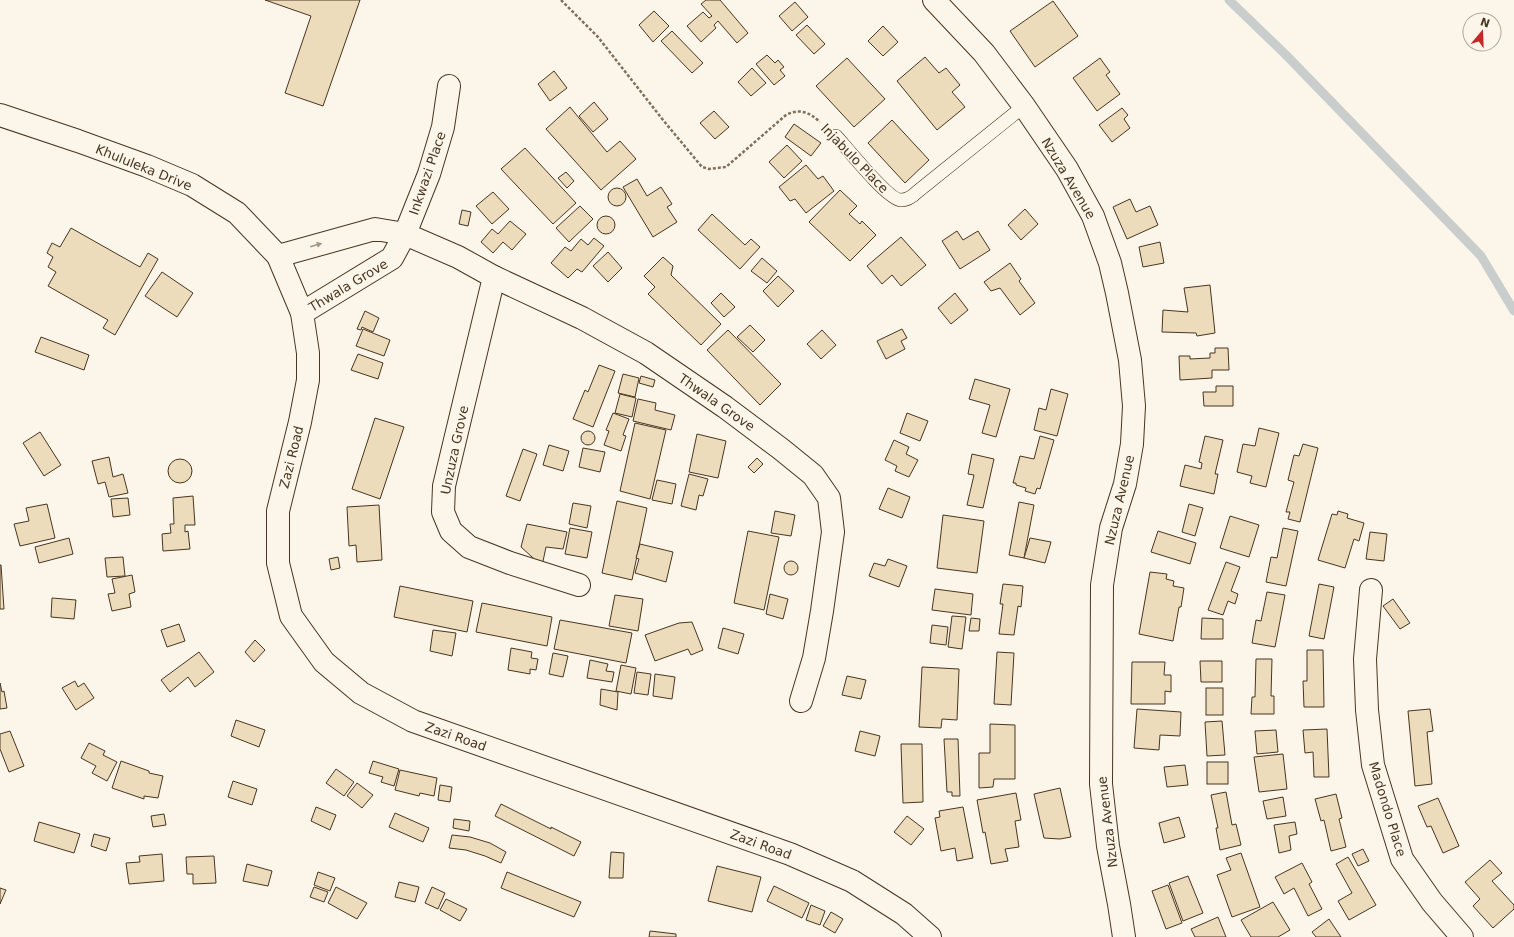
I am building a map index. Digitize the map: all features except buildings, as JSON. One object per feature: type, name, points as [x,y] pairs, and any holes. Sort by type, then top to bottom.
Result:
[{"type":"street","name":"Nzuza Avenue","points":[[934,0],[984,53],[1024,106],[1067,169],[1093,216],[1110,263],[1130,360],[1134,406],[1132,444],[1125,484],[1111,528],[1102,585],[1102,784],[1108,846],[1120,904],[1124,937]]},
{"type":"street","name":"Inkwazi Place","points":[[405,234],[429,174],[441,134],[449,86]]},
{"type":"street","name":"Khululeka Drive","points":[[0,115],[147,166],[192,185],[237,213],[278,256],[302,313]]},
{"type":"street","name":"Thwala Grove","points":[[278,256],[375,229],[405,234],[458,257],[494,277],[582,318],[646,353],[725,407],[813,475],[829,498],[833,532],[814,658],[801,701]]},
{"type":"street","name":"Thwala Grove","points":[[302,313],[392,258],[405,234]]},
{"type":"street","name":"Unzuza Grove","points":[[494,277],[444,486],[443,512],[451,531],[469,547],[510,563],[579,585]]},
{"type":"street","name":"Zazi Road","points":[[302,313],[308,353],[308,380],[300,422],[278,511],[278,563],[291,616],[324,662],[361,693],[413,721],[790,854],[852,881],[904,914],[930,937]]},
{"type":"street","name":"Madondo Place","points":[[1371,590],[1365,659],[1367,710],[1373,765],[1402,859],[1432,902],[1462,937]]},
{"type":"lane","name":"Injabulo Place","points":[[836,136],[893,198],[901,200],[911,197],[1024,106]]},
{"type":"path","name":"Injabulo Place","points":[[561,0],[598,37],[702,167],[709,170],[726,167],[786,115],[793,112],[802,111],[814,117],[836,136]]},
{"type":"waterway","points":[[1229,0],[1286,55],[1481,256],[1514,311]]}]
